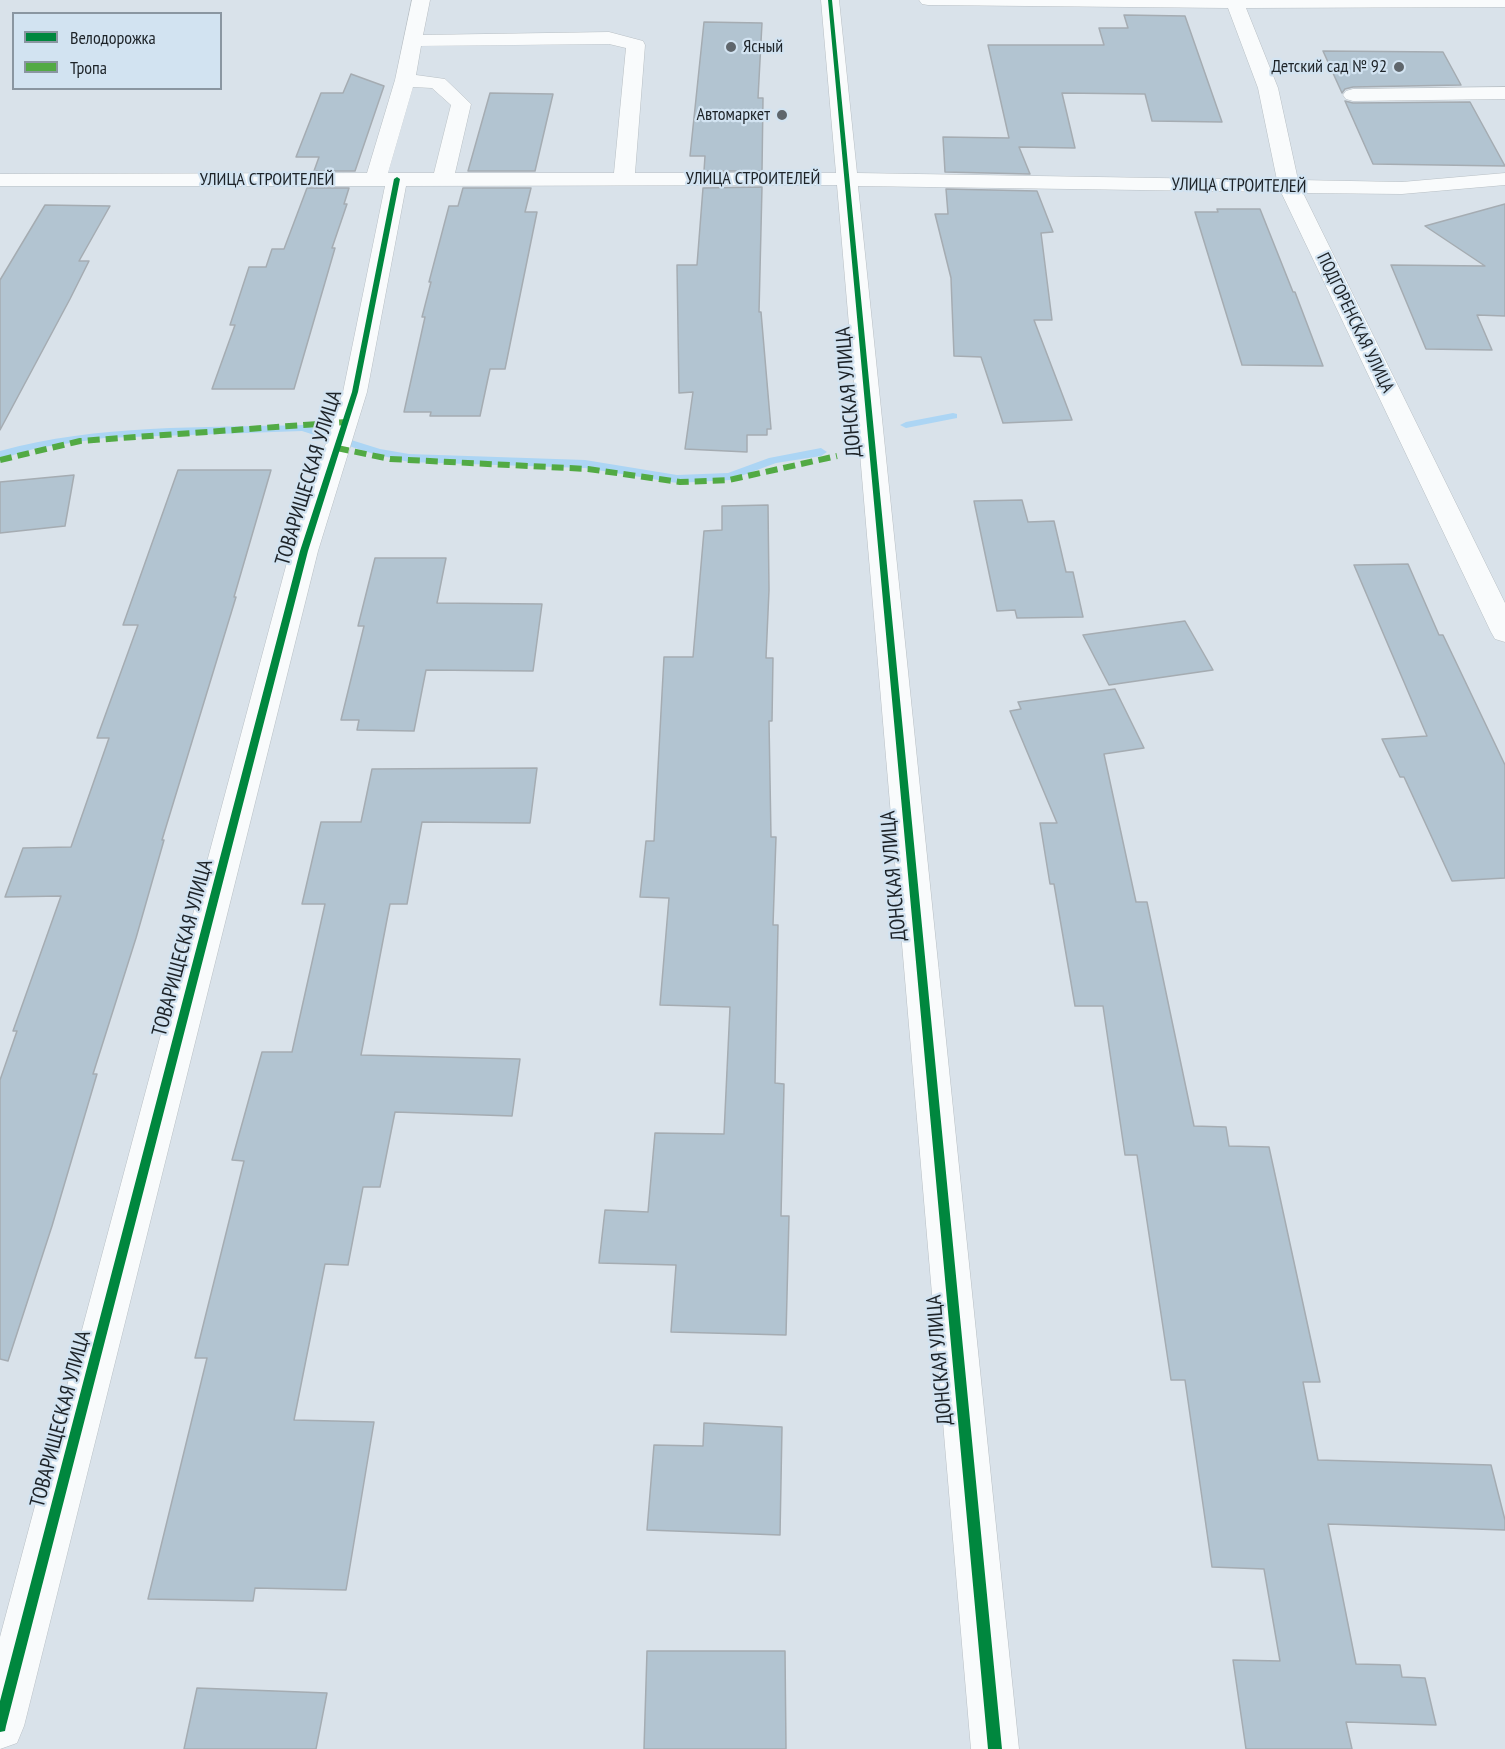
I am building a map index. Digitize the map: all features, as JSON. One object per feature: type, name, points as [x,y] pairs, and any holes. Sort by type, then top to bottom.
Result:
[{"type":"street","name":"ТОВАРИЩЕСКАЯ УЛИЦА","points":[[0,1726],[304,550],[355,392],[386,179],[420,0]]},
{"type":"street","name":"ДОНСКАЯ УЛИЦА","points":[[830,0],[995,1749]]},
{"type":"street","points":[[928,0],[1235,3],[1505,2]]},
{"type":"street","name":"ПОДГОРЕНСКАЯ УЛИЦА","points":[[1235,3],[1268,88],[1289,186],[1505,632]]},
{"type":"street","points":[[412,41],[609,38],[636,45],[624,180]]},
{"type":"street","points":[[405,80],[438,83],[461,104],[443,179]]},
{"type":"street","points":[[1353,95],[1505,93]]},
{"type":"street","name":"УЛИЦА СТРОИТЕЛЕЙ","points":[[0,180],[847,179],[1402,188],[1505,179]]},
{"type":"building","points":[[1124,15],[1185,16],[1222,122],[1152,121],[1145,94],[1062,93],[1075,148],[1019,147],[1030,174],[945,172],[943,137],[1009,138],[988,45],[1104,45],[1099,28],[1128,28]]},
{"type":"building","points":[[704,22],[762,23],[758,98],[763,98],[762,171],[704,171],[705,156],[690,156]]},
{"type":"building","points":[[1323,51],[1443,52],[1461,85],[1353,87],[1345,89],[1342,93]]},
{"type":"building","points":[[351,74],[384,86],[355,171],[314,171],[319,157],[296,157],[321,93],[343,93]]},
{"type":"building","points":[[490,93],[553,94],[535,171],[468,171]]},
{"type":"building","points":[[1345,101],[1353,103],[1470,102],[1505,166],[1373,164]]},
{"type":"building","points":[[762,187],[759,312],[761,312],[771,429],[767,429],[767,435],[747,435],[747,452],[685,449],[693,392],[679,393],[677,265],[697,265],[703,188]]},
{"type":"building","points":[[307,188],[349,188],[344,204],[347,204],[332,248],[335,248],[294,389],[212,389],[235,325],[230,325],[249,267],[266,267],[272,249],[284,249]]},
{"type":"building","points":[[463,188],[531,188],[525,212],[537,212],[505,369],[490,369],[480,416],[430,416],[431,412],[404,412],[425,317],[422,317],[431,282],[429,282],[449,206],[458,206]]},
{"type":"building","points":[[946,189],[1037,191],[1053,232],[1041,233],[1052,320],[1034,320],[1072,420],[1003,423],[981,357],[954,356],[951,278],[935,214],[948,214]]},
{"type":"building","points":[[1505,204],[1505,316],[1477,315],[1492,350],[1426,349],[1391,265],[1485,266],[1425,226]]},
{"type":"building","points":[[45,205],[110,206],[79,261],[89,261],[0,430],[0,280]]},
{"type":"building","points":[[1217,209],[1260,209],[1323,366],[1242,365],[1195,212],[1218,212]]},
{"type":"building","points":[[178,470],[271,470],[234,597],[236,597],[162,840],[164,840],[136,938],[93,1074],[97,1074],[52,1226],[8,1361],[0,1359],[0,1080],[17,1031],[13,1031],[61,896],[5,897],[23,848],[71,847],[109,738],[97,738],[138,625],[123,625]]},
{"type":"building","points":[[74,475],[65,526],[0,533],[0,482]]},
{"type":"building","points":[[1022,500],[1028,522],[1054,521],[1066,572],[1073,572],[1083,617],[1017,618],[1015,610],[997,611],[974,501]]},
{"type":"building","points":[[768,505],[769,590],[766,658],[773,658],[772,721],[769,721],[771,837],[776,837],[773,925],[778,925],[775,1083],[784,1084],[781,1216],[789,1216],[786,1335],[671,1332],[676,1265],[599,1263],[605,1210],[648,1212],[655,1133],[724,1134],[730,1007],[660,1005],[669,898],[640,897],[646,841],[654,841],[664,657],[693,657],[704,531],[722,530],[722,506]]},
{"type":"building","points":[[375,558],[446,558],[437,603],[542,604],[533,671],[426,670],[414,731],[357,730],[359,720],[341,720],[364,626],[358,626]]},
{"type":"building","points":[[1408,564],[1439,635],[1443,635],[1505,765],[1505,878],[1452,881],[1404,777],[1400,777],[1382,739],[1427,736],[1354,565]]},
{"type":"building","points":[[1185,621],[1213,670],[1109,685],[1083,635]]},
{"type":"building","points":[[1115,689],[1144,748],[1104,754],[1136,902],[1147,902],[1194,1126],[1226,1127],[1229,1146],[1269,1147],[1320,1382],[1303,1382],[1318,1460],[1491,1465],[1505,1520],[1505,1530],[1328,1524],[1356,1664],[1400,1665],[1402,1677],[1425,1678],[1436,1725],[1346,1722],[1352,1749],[1246,1749],[1233,1660],[1280,1661],[1264,1569],[1212,1567],[1185,1380],[1171,1380],[1137,1155],[1125,1155],[1103,1006],[1075,1006],[1054,884],[1050,884],[1040,823],[1057,823],[1010,711],[1021,709],[1018,702]]},
{"type":"building","points":[[537,768],[530,823],[422,822],[407,904],[390,904],[361,1055],[520,1059],[512,1116],[395,1112],[380,1187],[363,1187],[348,1265],[325,1264],[294,1420],[374,1422],[346,1590],[255,1588],[253,1601],[148,1599],[207,1358],[195,1358],[244,1161],[232,1160],[262,1052],[292,1052],[325,904],[302,904],[321,822],[361,822],[372,769]]},
{"type":"building","points":[[704,1423],[782,1427],[780,1535],[647,1530],[654,1445],[703,1446]]},
{"type":"building","points":[[647,1651],[785,1651],[786,1749],[644,1749]]},
{"type":"building","points":[[197,1688],[327,1693],[316,1749],[184,1749]]},
{"type":"waterway","points":[[906,425],[953,416]]},
{"type":"waterway","points":[[0,455],[36,445],[104,435],[303,428],[378,452],[409,458],[585,464],[677,479],[730,476],[773,460],[821,452]]},
{"type":"marked path","points":[[0,460],[80,441],[346,422]]},
{"type":"marked path","points":[[337,448],[390,459],[588,469],[680,482],[729,480],[837,456]]},
{"type":"cycle path","points":[[830,0],[995,1749]]},
{"type":"cycle path","points":[[0,1726],[304,551],[355,392],[397,179]]},
{"type":"place","name":"Ясный","points":[[731,47]]},
{"type":"place","name":"Детский сад № 92","points":[[1399,67]]},
{"type":"place","name":"Автомаркет","points":[[782,115]]}]
